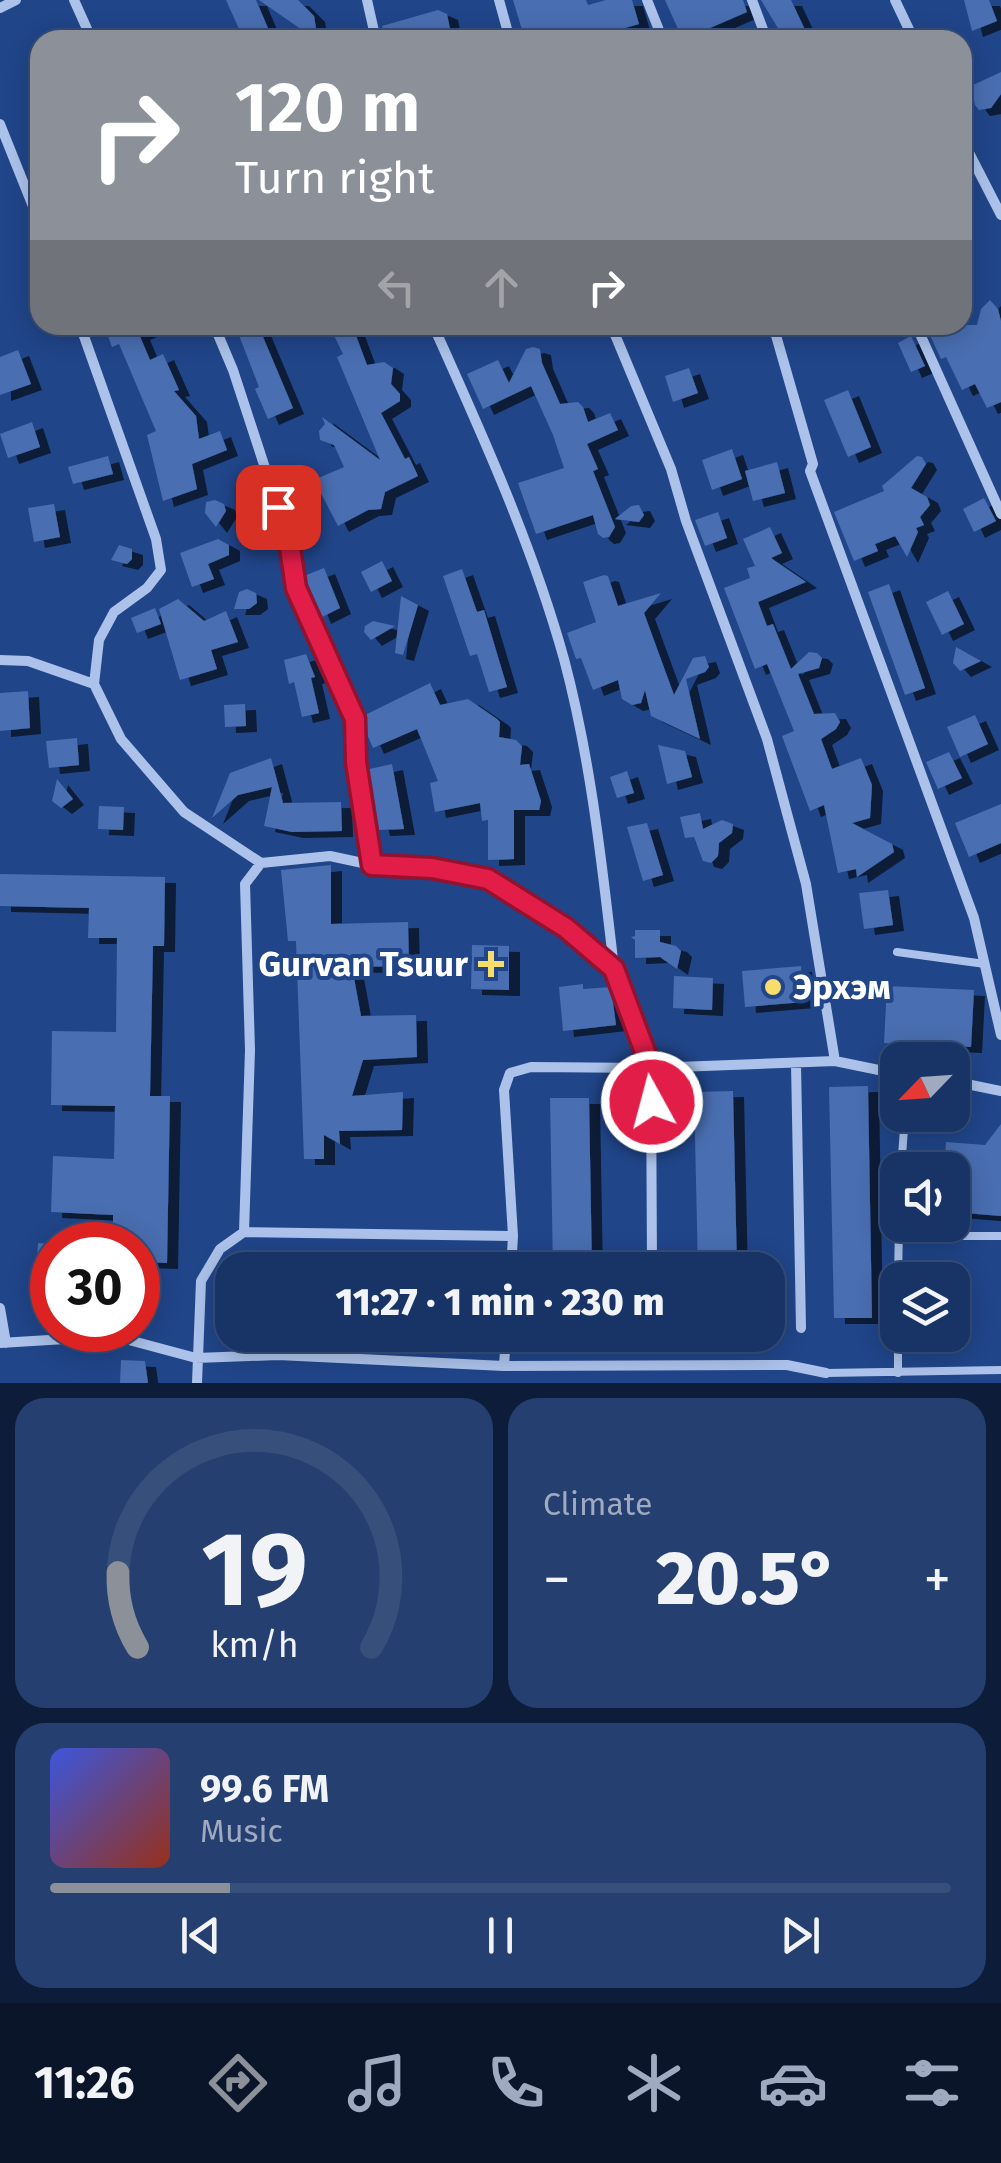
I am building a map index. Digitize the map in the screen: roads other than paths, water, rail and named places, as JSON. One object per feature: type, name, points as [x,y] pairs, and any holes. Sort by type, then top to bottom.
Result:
[{"type":"street","points":[[0,8],[16,0]]},
{"type":"street","points":[[74,0],[88,30]]},
{"type":"street","points":[[368,0],[374,30]]},
{"type":"street","points":[[499,0],[507,30]]},
{"type":"street","points":[[647,0],[659,30]]},
{"type":"street","points":[[752,0],[763,30]]},
{"type":"street","points":[[895,0],[909,30]]},
{"type":"street","points":[[0,124],[30,199]]},
{"type":"street","points":[[972,159],[1001,215]]},
{"type":"street","points":[[84,335],[156,539],[161,570],[147,588],[114,612],[100,640],[94,684],[120,740],[184,812],[261,863],[330,856],[488,879],[566,928],[614,969]]},
{"type":"street","points":[[218,335],[234,370],[289,541],[296,588],[355,719],[356,762],[372,865]]},
{"type":"street","points":[[437,335],[503,481],[563,658],[597,822],[614,969],[651,1068],[652,1252]]},
{"type":"street","points":[[615,335],[670,470],[767,740],[806,884],[835,1061]]},
{"type":"street","points":[[777,335],[813,464],[810,471],[974,918],[1001,1034]]},
{"type":"street","points":[[920,335],[1001,514]]},
{"type":"street","points":[[0,660],[28,661],[94,684]]},
{"type":"street","points":[[244,1232],[250,1050],[245,884],[261,863]]},
{"type":"street","points":[[512,1252],[504,1090],[510,1073],[531,1067],[651,1068],[835,1061],[880,1070]]},
{"type":"street","points":[[796,1064],[801,1328]]},
{"type":"street","points":[[970,1084],[1001,1091]]},
{"type":"street","points":[[197,1383],[201,1281],[220,1248],[244,1232],[513,1236]]},
{"type":"street","points":[[0,1308],[3,1343],[114,1336],[196,1358],[278,1356],[504,1366],[786,1366],[826,1373]]},
{"type":"street","points":[[504,1366],[505,1352]]},
{"type":"lane","points":[[898,952],[985,964]]},
{"type":"lane","points":[[970,1236],[1001,1236]]},
{"type":"lane","points":[[898,1352],[898,1373]]},
{"type":"lane","points":[[826,1373],[1001,1370]]},
{"type":"place","name":"Gurvan Tsuur","points":[[491,964]]},
{"type":"place","name":"Эрхэм","points":[[773,987]]}]
